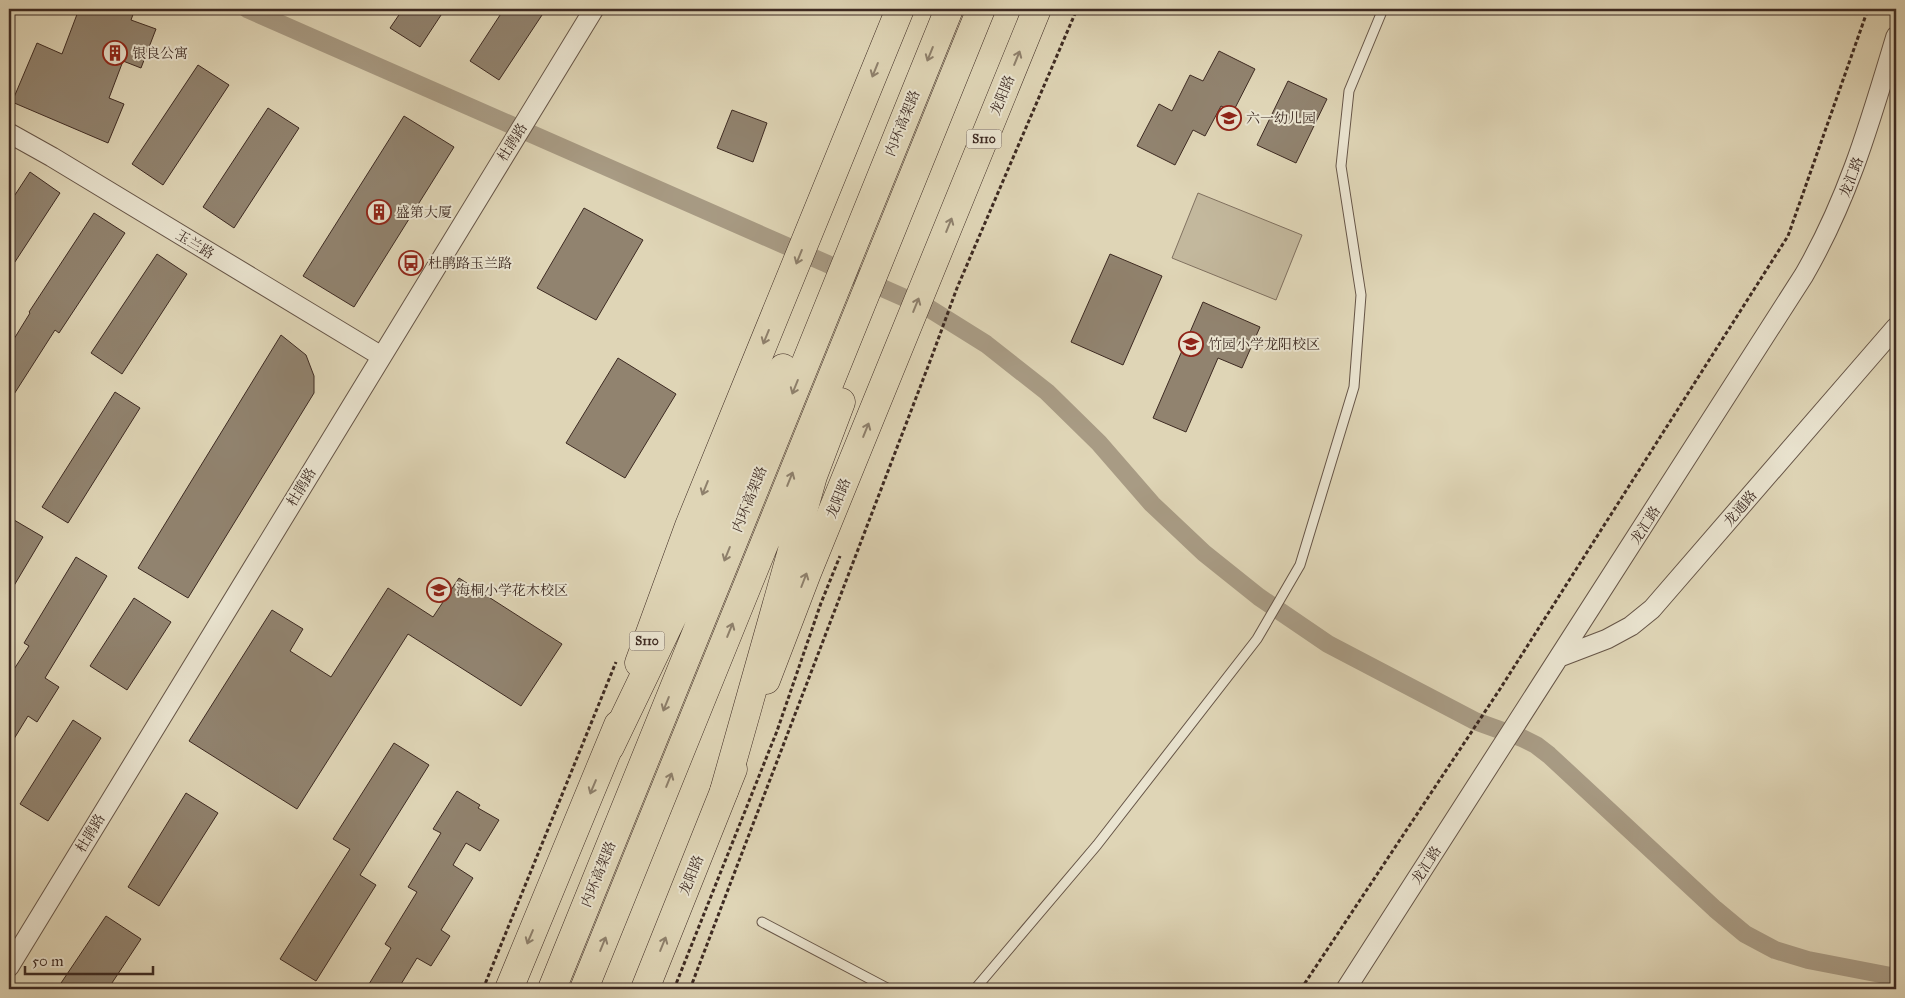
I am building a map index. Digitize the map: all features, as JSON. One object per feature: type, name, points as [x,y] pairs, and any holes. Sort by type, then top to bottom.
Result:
[{"type":"main road","name":"S110","points":[[509,989],[610,747],[676,559],[900,9]]},
{"type":"main road","name":"内环高架路","points":[[552,989],[820,306],[878,182],[949,9]]},
{"type":"main road","points":[[584,989],[862,324],[981,9]]},
{"type":"main road","name":"龙阳路","points":[[645,989],[724,791],[807,573],[1037,9]]},
{"type":"main road","points":[[610,747],[696,568],[754,431],[820,306]]},
{"type":"main road","points":[[724,791],[813,476],[862,324]]},
{"type":"street","name":"杜鹃路","points":[[9,967],[594,9]]},
{"type":"street","name":"龙汇路","points":[[1346,989],[1786,306],[1822,244],[1862,148],[1896,36]]},
{"type":"street","name":"玉兰路","points":[[9,132],[381,356]]},
{"type":"street","name":"龙通路","points":[[1560,657],[1607,639],[1631,626],[1652,609],[1896,327]]},
{"type":"lane","points":[[975,989],[1097,845],[1257,639],[1300,565],[1354,387],[1361,295],[1341,166],[1349,91],[1383,9]]},
{"type":"lane","points":[[762,922],[889,989]]},
{"type":"path","points":[[690,989],[957,288],[1077,9]]},
{"type":"path","points":[[1300,989],[1500,689],[1788,236],[1868,9]]},
{"type":"path","points":[[674,989],[777,731],[821,603],[840,555]]},
{"type":"shaded area","points":[[1198,193],[1302,235],[1276,300],[1172,258]]},
{"type":"building","points":[[79,9],[135,9],[131,20],[156,29],[141,68],[123,61],[109,98],[124,104],[108,143],[12,102],[37,43],[62,54]]},
{"type":"building","points":[[403,9],[445,9],[420,47],[390,28]]},
{"type":"building","points":[[504,9],[546,9],[499,80],[470,61]]},
{"type":"building","points":[[1219,51],[1255,69],[1233,112],[1221,106],[1205,136],[1193,130],[1175,165],[1137,146],[1159,104],[1172,111],[1190,75],[1203,81]]},
{"type":"building","points":[[198,65],[229,85],[163,185],[132,164]]},
{"type":"building","points":[[1288,81],[1327,99],[1296,163],[1257,145]]},
{"type":"building","points":[[268,108],[299,128],[234,228],[203,207]]},
{"type":"building","points":[[732,110],[767,123],[753,162],[717,148]]},
{"type":"building","name":"盛第大厦","points":[[404,116],[454,147],[354,307],[303,276]]},
{"type":"building","points":[[30,172],[60,193],[9,271],[9,204]]},
{"type":"building","points":[[584,208],[643,240],[596,320],[537,288]]},
{"type":"building","points":[[94,213],[125,233],[59,333],[55,330],[9,402],[9,347],[29,312]]},
{"type":"building","points":[[157,254],[187,274],[122,374],[91,353]]},
{"type":"building","points":[[1110,254],[1162,276],[1123,365],[1071,342]]},
{"type":"building","points":[[1203,302],[1260,327],[1242,368],[1218,358],[1186,432],[1153,418]]},
{"type":"building","points":[[281,335],[306,355],[314,376],[314,393],[188,598],[138,568]]},
{"type":"building","points":[[618,358],[676,394],[625,478],[566,443]]},
{"type":"building","points":[[115,392],[140,408],[68,523],[42,507]]},
{"type":"building","points":[[9,517],[43,537],[9,594]]},
{"type":"building","points":[[76,557],[107,576],[45,678],[59,687],[37,722],[28,716],[9,747],[9,677],[29,646],[24,643]]},
{"type":"building","points":[[459,578],[562,644],[521,706],[408,634],[297,809],[189,741],[272,610],[303,629],[290,651],[331,677],[388,588],[433,617]]},
{"type":"building","points":[[134,598],[171,622],[127,690],[90,666]]},
{"type":"building","points":[[73,720],[101,738],[48,821],[20,804]]},
{"type":"building","points":[[394,743],[429,765],[360,875],[376,885],[316,981],[280,959],[350,849],[333,839]]},
{"type":"building","points":[[457,791],[480,805],[478,808],[499,820],[480,851],[466,843],[453,865],[473,878],[441,930],[450,936],[431,966],[417,958],[398,989],[366,989],[391,948],[385,944],[417,892],[408,887],[441,833],[433,829]]},
{"type":"building","points":[[186,793],[218,813],[159,906],[128,887]]},
{"type":"building","points":[[106,916],[141,939],[108,989],[57,989]]},
{"type":"waterway","points":[[247,9],[930,309],[986,344],[1047,392],[1099,443],[1152,504],[1204,553],[1259,597],[1328,644],[1475,721],[1536,745],[1715,909],[1745,934],[1775,950],[1808,960],[1896,977]]},
{"type":"place","name":"银良公寓","points":[[115,53]]},
{"type":"place","name":"六一幼儿园","points":[[1229,118]]},
{"type":"place","name":"盛第大厦","points":[[379,212]]},
{"type":"place","name":"杜鹃路玉兰路","points":[[411,263]]},
{"type":"place","name":"竹园小学龙阳校区","points":[[1191,344]]},
{"type":"place","name":"海桐小学花木校区","points":[[439,590]]}]
